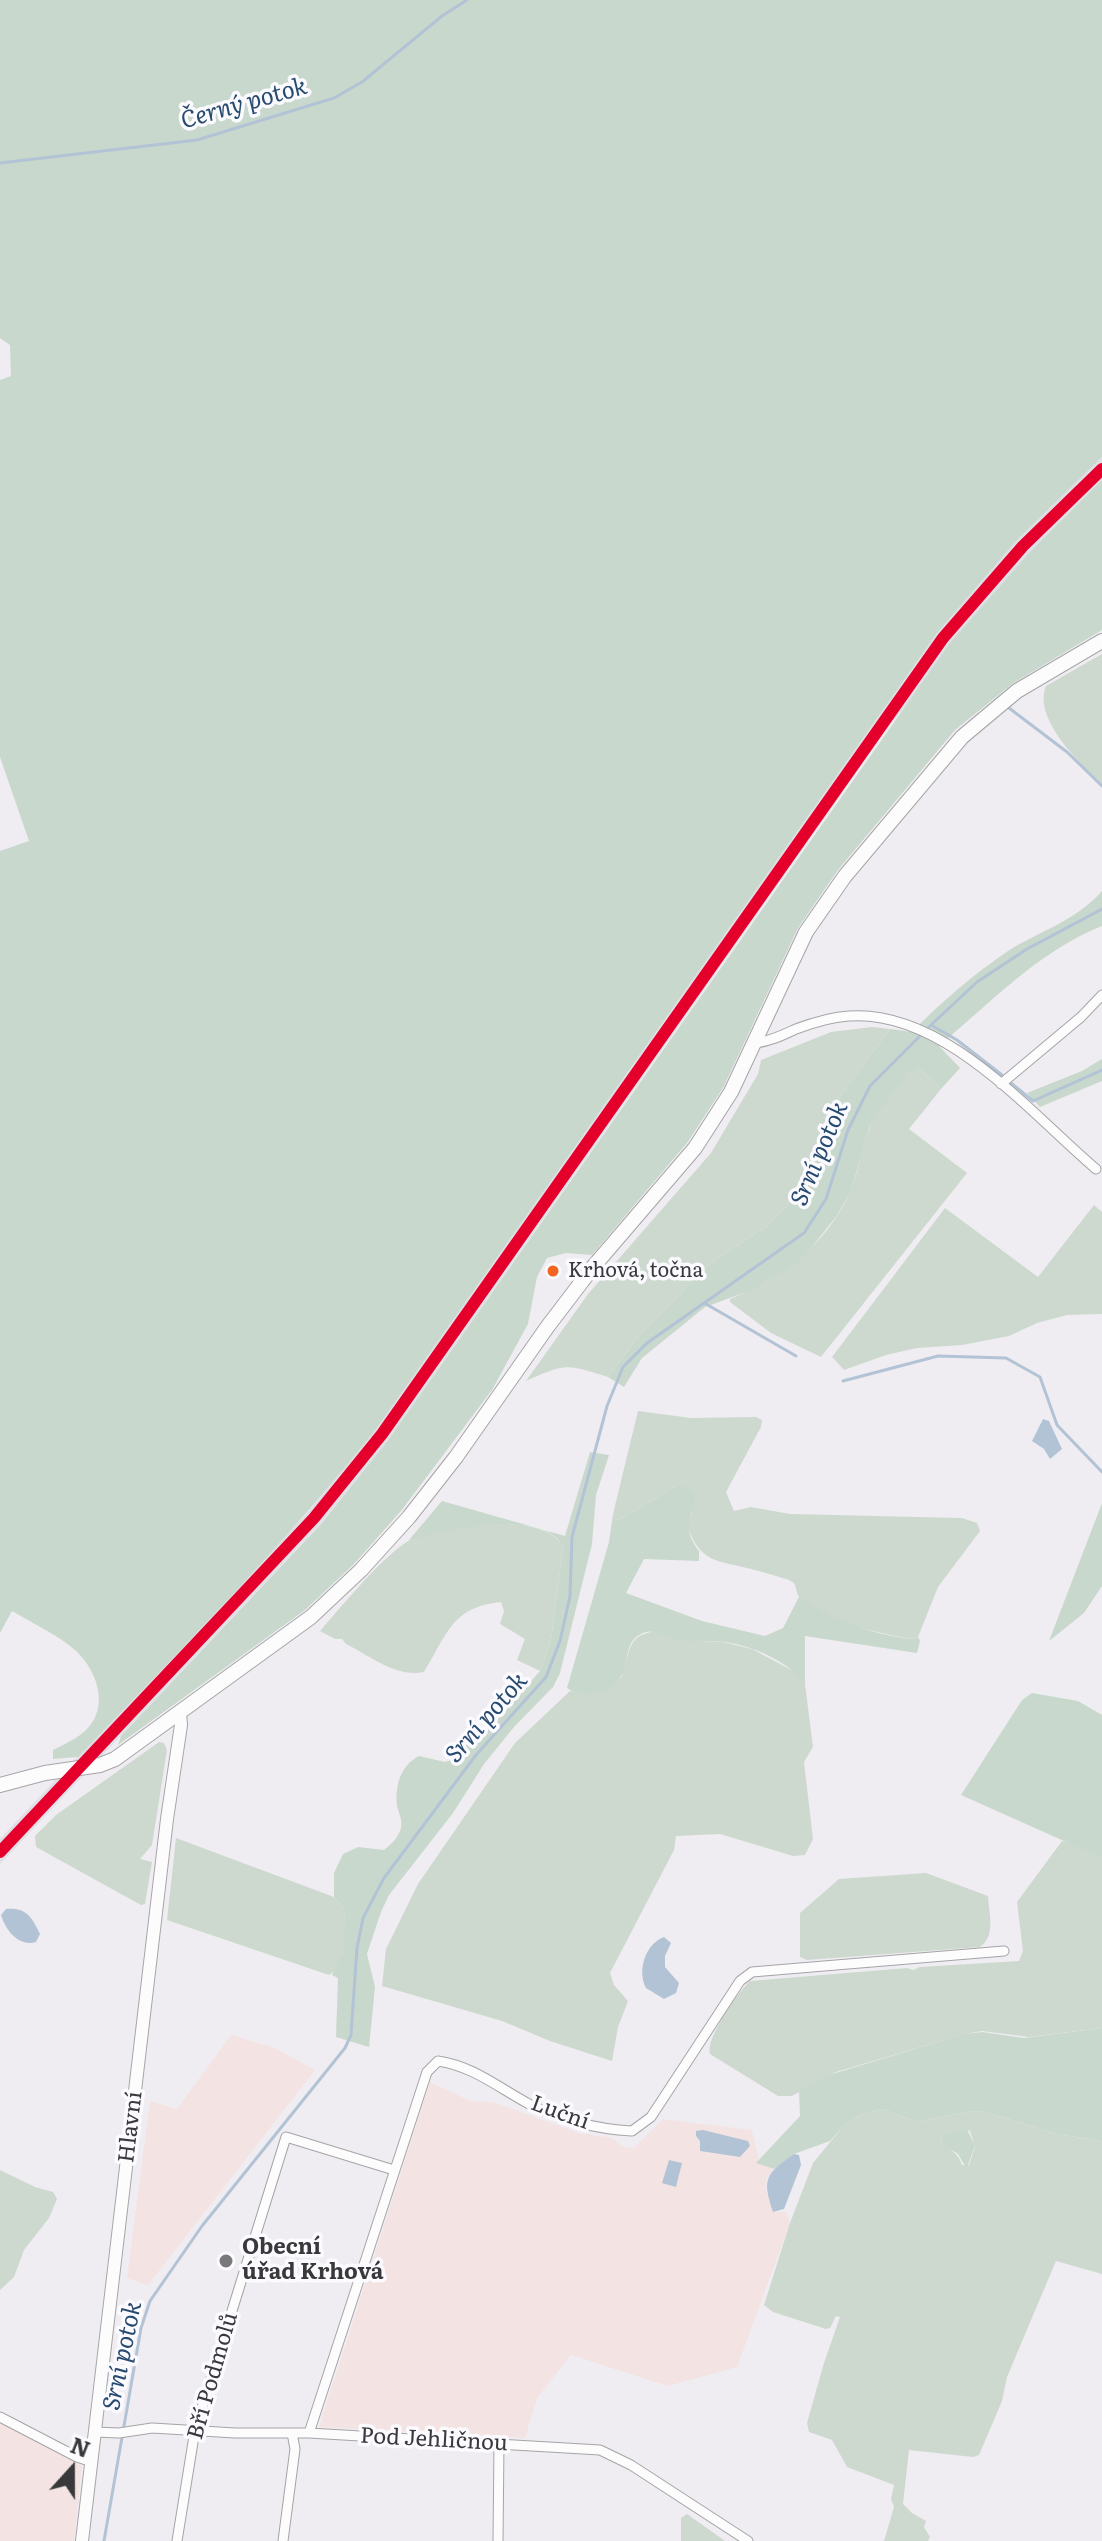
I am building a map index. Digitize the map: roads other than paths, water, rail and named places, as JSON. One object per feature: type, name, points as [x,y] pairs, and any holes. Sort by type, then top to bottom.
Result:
[{"type":"main road","points":[[0,1785],[45,1773],[100,1765],[123,1753],[311,1617],[361,1570],[409,1517],[456,1457],[585,1278],[695,1148],[731,1092],[806,932],[845,876],[962,737],[1017,691],[1102,641]]},
{"type":"street","points":[[1001,1084],[1081,1017],[1102,995]]},
{"type":"street","points":[[756,1043],[767,1042],[800,1027],[850,1016],[878,1016],[904,1022],[953,1049],[1001,1084],[1096,1169]]},
{"type":"street","name":"Hlavní","points":[[82,2541],[164,1846],[182,1722],[180,1713]]},
{"type":"street","name":"Luční","points":[[309,2433],[427,2072],[438,2061],[457,2063],[528,2103],[560,2117],[582,2124],[632,2131],[651,2117],[740,1981],[752,1972],[1004,1951]]},
{"type":"street","name":"Bří Podmolů","points":[[177,2541],[195,2430],[286,2137],[394,2170]]},
{"type":"street","points":[[0,2417],[92,2462]]},
{"type":"street","name":"Pod Jehličnou","points":[[95,2432],[119,2433],[152,2428],[309,2433],[600,2450],[631,2465],[748,2541]]},
{"type":"street","points":[[283,2541],[295,2449],[292,2433]]},
{"type":"street","points":[[498,2541],[499,2443]]},
{"type":"water","points":[[1043,1419],[1049,1421],[1062,1449],[1050,1459],[1044,1449],[1032,1441]]},
{"type":"water","points":[[6,1909],[19,1910],[31,1918],[40,1934],[36,1942],[24,1942],[10,1932],[1,1915]]},
{"type":"water","points":[[664,1937],[671,1943],[665,1956],[665,1967],[679,1983],[676,1993],[664,1999],[646,1988],[642,1974],[648,1952]]},
{"type":"water","points":[[696,2131],[748,2141],[750,2146],[740,2157],[700,2151]]},
{"type":"water","points":[[794,2154],[799,2155],[801,2165],[784,2209],[773,2212],[768,2178]]},
{"type":"water","points":[[669,2160],[682,2163],[676,2187],[662,2183]]},
{"type":"waterway","name":"Černý potok","points":[[0,163],[197,140],[334,98],[362,82],[442,16],[467,0]]},
{"type":"waterway","points":[[1009,708],[1067,752],[1102,786]]},
{"type":"waterway","name":"Srní potok","points":[[104,2541],[141,2328],[150,2301],[202,2226],[345,2048],[351,2035],[357,1948],[363,1918],[384,1878],[476,1755],[546,1677],[560,1641],[570,1596],[572,1537],[607,1406],[623,1367],[647,1343],[804,1233],[826,1199],[848,1130],[870,1086],[931,1025],[977,982],[1027,949],[1102,909]]},
{"type":"waterway","points":[[931,1025],[957,1040],[1002,1075]]},
{"type":"waterway","points":[[1011,1083],[1033,1101],[1102,1070]]},
{"type":"waterway","points":[[706,1304],[796,1356]]},
{"type":"waterway","points":[[843,1381],[938,1356],[1006,1358],[1040,1377],[1057,1425],[1102,1472]]},
{"type":"place","name":"Krhová, točna","points":[[553,1271]]},
{"type":"place","name":"Obecní úřad Krhová","points":[[226,2261]]}]
